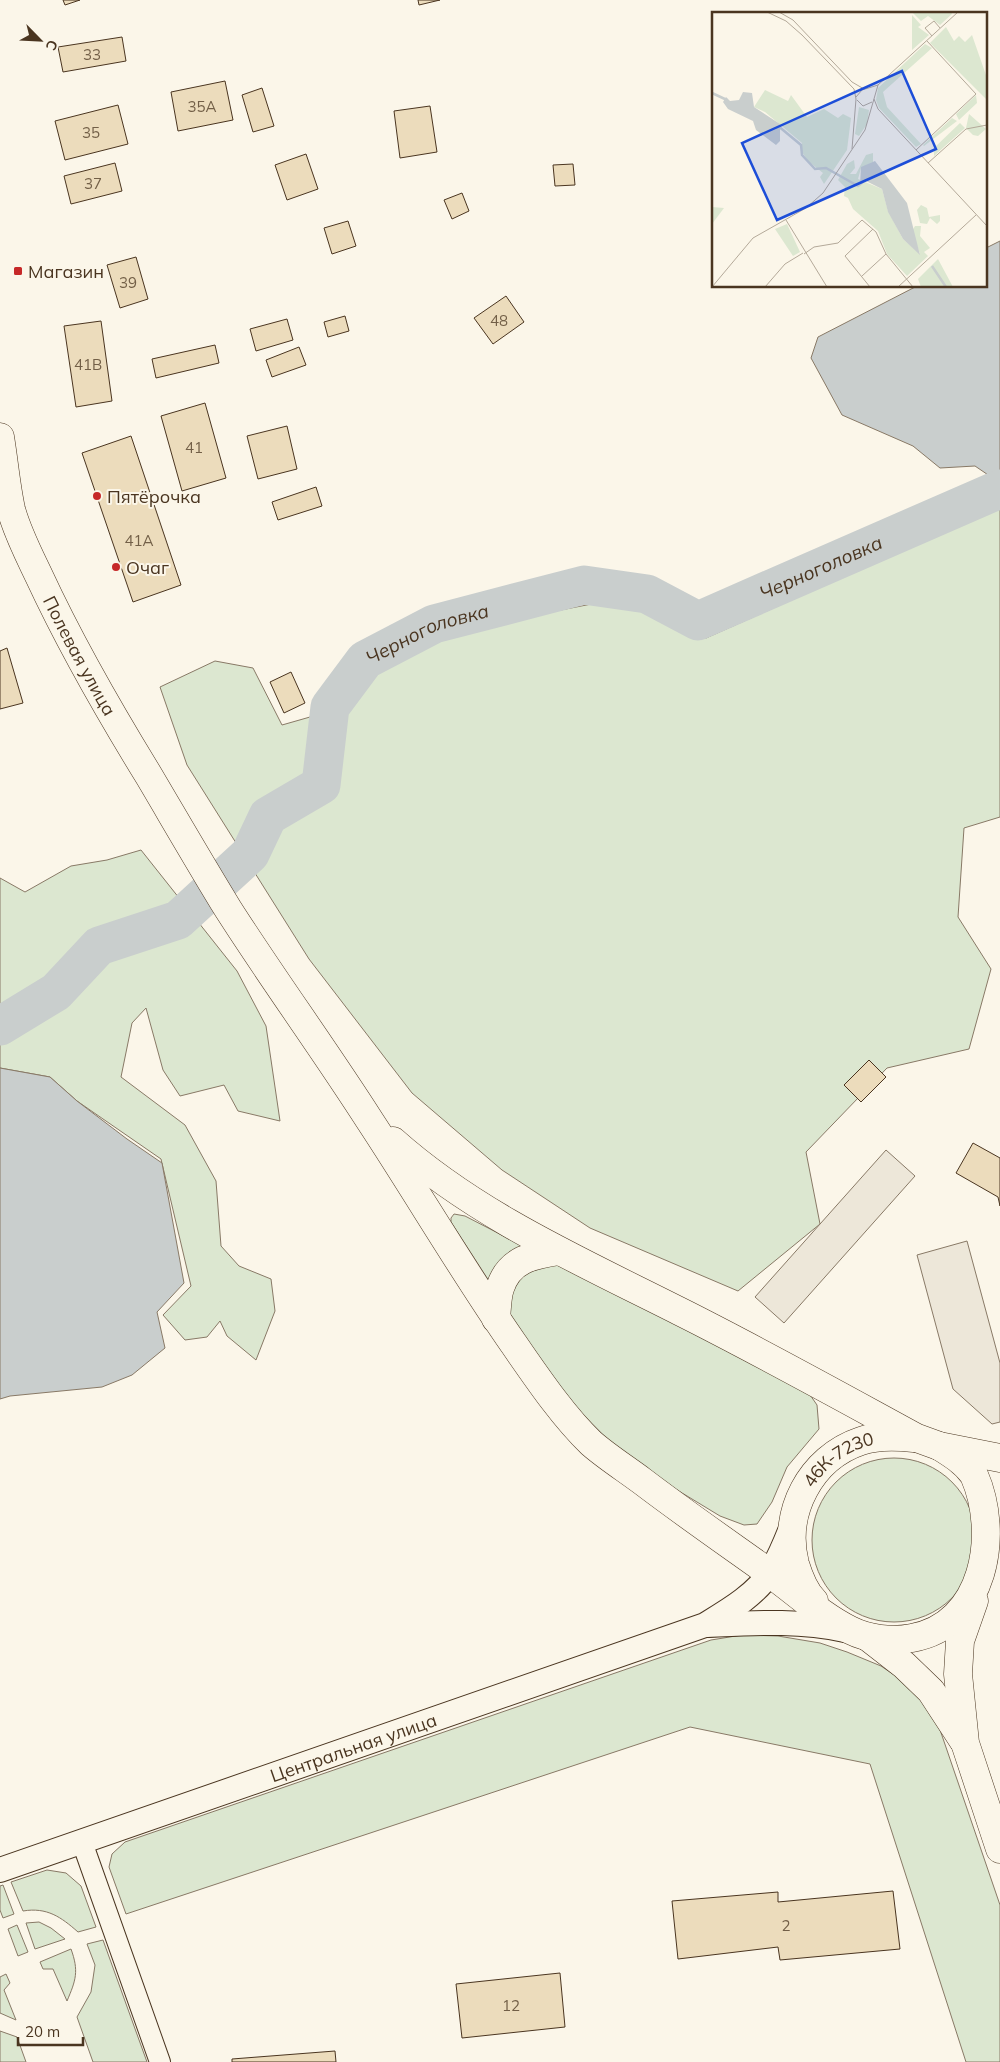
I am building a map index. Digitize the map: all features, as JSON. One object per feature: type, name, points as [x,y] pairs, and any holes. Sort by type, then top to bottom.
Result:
[{"type":"main road","name":"Полевая улица","points":[[0,437],[12,511],[20,535],[50,600],[116,721],[229,910],[370,1120]]},
{"type":"main road","points":[[370,1120],[419,1164],[473,1202],[559,1251],[744,1344],[928,1442],[1000,1458]]},
{"type":"main road","points":[[370,1120],[496,1319],[545,1389],[592,1443],[709,1532],[770,1573],[829,1617],[860,1634],[904,1665],[930,1690],[965,1743],[1000,1849]]},
{"type":"main road","points":[[496,1319],[499,1289],[510,1270],[533,1255],[559,1251]]},
{"type":"main road","name":"46К-7230","points":[[829,1617],[811,1598],[799,1576],[792,1552],[792,1526],[799,1498],[814,1474],[835,1454],[860,1441],[888,1435],[928,1442],[959,1458],[975,1475],[986,1495],[991,1510],[996,1540],[986,1584],[960,1641],[958,1674],[965,1743]]},
{"type":"main road","points":[[860,1634],[891,1640],[915,1638],[937,1630],[957,1618],[986,1584]]},
{"type":"street","name":"46К-7230","points":[[705,1625],[748,1596],[770,1573],[792,1526]]},
{"type":"street","points":[[705,1625],[784,1622],[818,1624],[860,1634]]},
{"type":"street","name":"Центральная улица","points":[[0,1870],[705,1625]]},
{"type":"street","points":[[82,1842],[160,2062]]},
{"type":"green space","points":[[1000,507],[1000,817],[964,828],[958,917],[991,969],[969,1049],[887,1068],[806,1152],[820,1224],[738,1291],[590,1228],[502,1170],[412,1093],[309,959],[187,765],[160,687],[215,661],[253,668],[282,725],[310,717],[325,689],[357,679],[436,639],[484,625],[612,600],[706,638]]},
{"type":"green space","points":[[141,850],[237,971],[266,1026],[280,1121],[238,1111],[224,1085],[180,1096],[163,1070],[146,1008],[132,1023],[121,1077],[185,1125],[216,1181],[221,1246],[239,1266],[271,1279],[275,1311],[256,1360],[227,1336],[220,1321],[207,1337],[185,1340],[163,1315],[191,1286],[161,1159],[77,1101],[50,1077],[0,1068],[0,878],[25,892],[71,866],[107,860]]},
{"type":"green space","points":[[454,1214],[465,1216],[523,1246],[489,1281],[451,1222]]},
{"type":"green space","points":[[553,1262],[806,1389],[817,1405],[819,1429],[787,1467],[772,1502],[757,1524],[744,1525],[720,1516],[664,1482],[606,1438],[568,1399],[537,1359],[507,1310],[512,1291],[521,1277],[534,1268]]},
{"type":"green space","points":[[886,1458],[902,1458],[925,1464],[940,1472],[952,1482],[962,1494],[970,1509],[976,1532],[976,1548],[970,1571],[962,1586],[952,1598],[940,1608],[925,1616],[902,1622],[886,1622],[863,1616],[848,1608],[826,1586],[816,1564],[812,1548],[812,1532],[818,1509],[826,1494],[848,1472],[870,1462]]},
{"type":"green space","points":[[742,1635],[778,1636],[820,1643],[881,1666],[915,1689],[937,1721],[1000,1905],[1000,2062],[966,2062],[870,1764],[690,1727],[126,1914],[109,1867],[112,1854],[125,1842],[711,1640]]},
{"type":"green space","points":[[47,1870],[66,1873],[81,1886],[96,1927],[78,1932],[53,1914],[39,1910],[23,1911],[11,1882]]},
{"type":"green space","points":[[3,1885],[14,1914],[3,1918],[0,1910],[0,1886]]},
{"type":"green space","points":[[39,1922],[51,1928],[65,1939],[35,1949],[26,1923]]},
{"type":"green space","points":[[17,1925],[28,1952],[18,1956],[8,1929]]},
{"type":"green space","points":[[103,1940],[147,2062],[93,2062],[77,2017],[91,1992],[95,1965],[87,1944]]},
{"type":"green space","points":[[71,1949],[76,1970],[73,1987],[67,2001],[53,1969],[43,1969],[40,1962]]},
{"type":"green space","points":[[6,1974],[10,1983],[4,1990],[16,2020],[0,2013],[0,1977]]},
{"type":"green space","points":[[0,2031],[17,2037],[26,2062],[0,2062]]},
{"type":"shaded area","points":[[1000,241],[1000,483],[975,466],[940,468],[913,446],[842,415],[811,358],[818,337],[913,288],[988,288],[988,247]]},
{"type":"shaded area","points":[[0,1068],[50,1077],[77,1101],[162,1163],[184,1283],[157,1312],[165,1348],[132,1375],[102,1387],[10,1396],[0,1399]]},
{"type":"shaded area","points":[[886,1150],[915,1176],[784,1323],[755,1297]]},
{"type":"shaded area","points":[[967,1241],[1000,1363],[1000,1422],[992,1424],[953,1389],[917,1255]]},
{"type":"building","points":[[63,0],[80,0],[65,5]]},
{"type":"building","points":[[418,0],[440,0],[419,5]]},
{"type":"building","points":[[122,37],[126,61],[63,72],[58,47]]},
{"type":"building","points":[[225,81],[233,120],[178,131],[171,92]]},
{"type":"building","points":[[262,88],[274,126],[253,132],[242,95]]},
{"type":"building","points":[[118,105],[128,144],[65,160],[55,121]]},
{"type":"building","points":[[430,106],[437,152],[400,158],[394,111]]},
{"type":"building","points":[[306,154],[318,189],[287,200],[275,165]]},
{"type":"building","points":[[115,163],[122,191],[71,204],[64,176]]},
{"type":"building","points":[[573,164],[575,185],[555,186],[553,165]]},
{"type":"building","points":[[462,193],[469,211],[452,219],[444,200]]},
{"type":"building","points":[[348,221],[356,246],[332,254],[324,228]]},
{"type":"building","points":[[136,257],[148,299],[120,308],[107,265]]},
{"type":"building","points":[[506,296],[524,322],[493,344],[474,318]]},
{"type":"building","points":[[345,316],[349,331],[328,337],[324,322]]},
{"type":"building","points":[[287,319],[293,340],[256,351],[250,329]]},
{"type":"building","points":[[101,321],[112,401],[76,407],[64,326]]},
{"type":"building","points":[[215,345],[219,363],[156,378],[152,359]]},
{"type":"building","points":[[299,347],[306,365],[272,377],[266,360]]},
{"type":"building","points":[[205,403],[226,478],[182,491],[161,416]]},
{"type":"building","points":[[287,426],[297,469],[258,479],[247,436]]},
{"type":"building","points":[[131,436],[181,585],[133,602],[82,453]]},
{"type":"building","points":[[316,487],[322,506],[278,520],[272,502]]},
{"type":"building","points":[[7,648],[23,703],[0,709],[0,651]]},
{"type":"building","points":[[291,672],[305,703],[284,713],[270,682]]},
{"type":"building","points":[[869,1060],[886,1077],[861,1102],[844,1085]]},
{"type":"building","points":[[973,1143],[1000,1158],[1000,1206],[998,1197],[956,1173]]},
{"type":"building","points":[[893,1891],[900,1949],[780,1960],[778,1947],[678,1959],[672,1901],[778,1892],[778,1902]]},
{"type":"building","points":[[560,1973],[565,2027],[462,2038],[456,1984]]},
{"type":"building","points":[[335,2051],[336,2062],[232,2062],[232,2059]]},
{"type":"waterway","name":"Черноголовка","points":[[0,1026],[56,992],[99,946],[178,920],[250,854],[268,816],[321,785],[330,707],[365,660],[434,624],[584,585],[647,594],[698,621],[1000,489]]},
{"type":"place","name":"Магазин","points":[[18,271]]},
{"type":"place","name":"Пятёрочка","points":[[97,496]]},
{"type":"place","name":"Очаг","points":[[116,567]]}]
